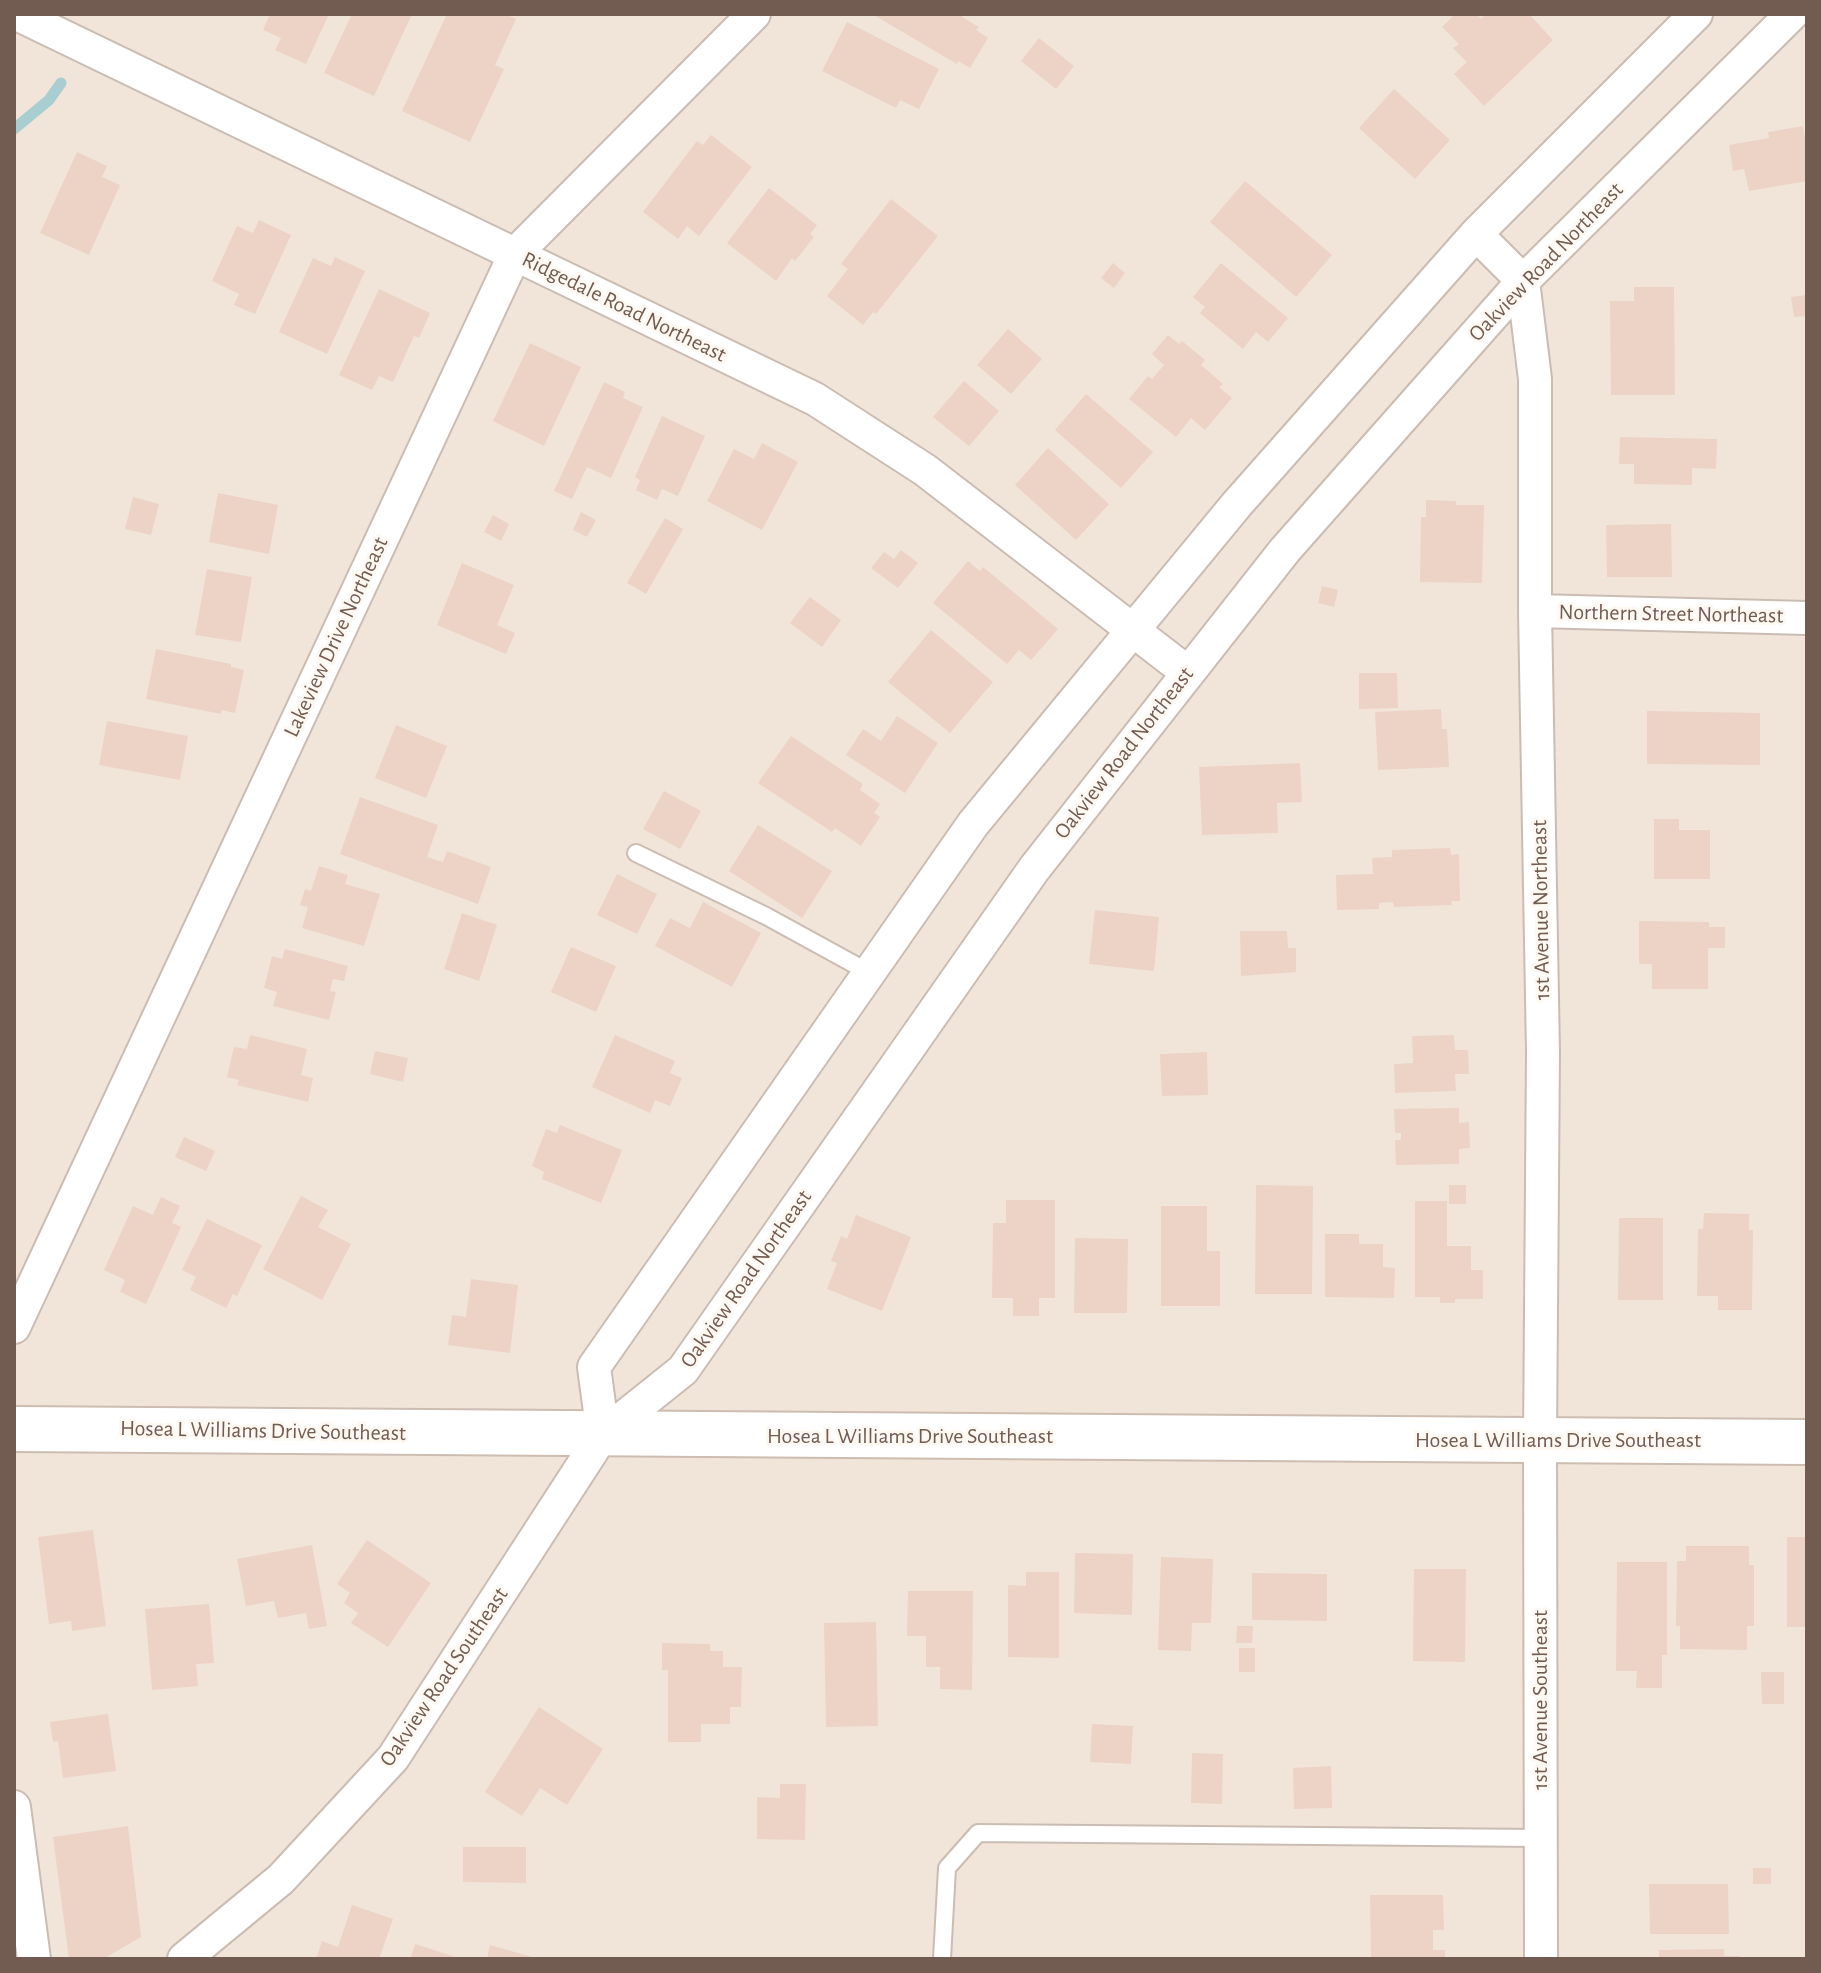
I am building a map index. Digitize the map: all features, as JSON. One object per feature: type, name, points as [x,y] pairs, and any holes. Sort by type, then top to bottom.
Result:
[{"type":"street","name":"Ridgedale Road Northeast","points":[[17,14],[815,399],[925,470],[1187,672]]},
{"type":"street","name":"Lakeview Drive Northeast","points":[[14,1327],[515,254],[754,14]]},
{"type":"street","points":[[603,1434],[594,1367],[973,824],[1237,504],[1476,234],[1696,14]]},
{"type":"street","name":"Oakview Road Northeast","points":[[603,1434],[683,1370],[1034,869],[1304,527],[1523,281],[1792,14]]},
{"type":"street","points":[[1476,234],[1523,281]]},
{"type":"street","name":"1st Avenue Northeast","points":[[1523,281],[1535,379],[1535,611],[1543,1052],[1540,1440]]},
{"type":"street","name":"Northern Street Northeast","points":[[1535,611],[1807,618]]},
{"type":"street","name":"Hosea L Williams Drive Southeast","points":[[14,1429],[1807,1442]]},
{"type":"street","name":"Oakview Road Southeast","points":[[184,1959],[281,1879],[393,1758],[603,1434]]},
{"type":"street","name":"1st Avenue Southeast","points":[[1540,1440],[1541,1959]]},
{"type":"street","points":[[14,1807],[34,1959]]},
{"type":"lane","points":[[636,853],[766,916],[870,973]]},
{"type":"lane","points":[[942,1959],[947,1868],[978,1833],[1540,1838]]},
{"type":"shaded area","points":[[14,14],[1807,14],[1807,1959],[14,1959]]},
{"type":"building","points":[[270,14],[329,14],[306,64],[275,50],[281,38],[263,30]]},
{"type":"building","points":[[352,14],[412,14],[374,96],[324,73]]},
{"type":"building","points":[[447,14],[505,14],[516,19],[495,65],[504,69],[470,142],[402,111]]},
{"type":"building","points":[[872,14],[964,14],[962,17],[979,27],[976,30],[988,38],[970,68],[958,61],[957,64]]},
{"type":"building","points":[[1455,14],[1476,14],[1481,19],[1487,14],[1529,14],[1553,40],[1484,106],[1454,74],[1467,62],[1453,48],[1459,44],[1442,27]]},
{"type":"building","points":[[847,22],[939,69],[919,109],[900,100],[896,108],[822,71]]},
{"type":"building","points":[[1039,38],[1074,66],[1056,89],[1021,61]]},
{"type":"building","points":[[1394,89],[1450,140],[1415,179],[1359,128]]},
{"type":"building","points":[[1803,126],[1807,181],[1749,191],[1744,169],[1733,171],[1729,145],[1769,138],[1768,132]]},
{"type":"building","points":[[711,135],[752,167],[699,236],[687,226],[678,239],[643,212],[697,141],[703,145]]},
{"type":"building","points":[[77,152],[107,166],[102,177],[120,185],[89,255],[40,233]]},
{"type":"building","points":[[1245,181],[1332,255],[1296,297],[1210,222]]},
{"type":"building","points":[[769,188],[817,225],[810,234],[814,237],[795,261],[792,258],[776,281],[727,243]]},
{"type":"building","points":[[891,199],[938,236],[876,314],[873,312],[863,325],[827,296],[848,269],[841,264]]},
{"type":"building","points":[[259,220],[291,235],[255,314],[234,305],[239,294],[212,281],[237,226],[253,233]]},
{"type":"building","points":[[335,257],[365,271],[327,354],[279,332],[313,258],[331,266]]},
{"type":"building","points":[[1113,263],[1125,273],[1114,288],[1101,278]]},
{"type":"building","points":[[1221,263],[1288,318],[1268,342],[1256,332],[1243,349],[1200,313],[1205,307],[1193,297]]},
{"type":"building","points":[[1634,287],[1674,287],[1675,395],[1611,395],[1610,301],[1634,301]]},
{"type":"building","points":[[379,289],[430,313],[419,338],[414,336],[393,382],[379,376],[372,390],[339,375]]},
{"type":"building","points":[[1807,295],[1807,316],[1794,317],[1791,297]]},
{"type":"building","points":[[1008,329],[1042,359],[1011,394],[977,365]]},
{"type":"building","points":[[1168,335],[1179,344],[1182,341],[1205,360],[1201,365],[1223,384],[1219,387],[1232,398],[1205,430],[1191,418],[1176,437],[1129,399],[1148,376],[1152,379],[1164,365],[1152,354]]},
{"type":"building","points":[[530,343],[581,367],[544,446],[493,421]]},
{"type":"building","points":[[964,381],[999,411],[969,446],[933,417]]},
{"type":"building","points":[[604,382],[625,392],[623,398],[643,407],[611,478],[587,467],[572,499],[554,491]]},
{"type":"building","points":[[1086,394],[1153,452],[1121,488],[1055,430]]},
{"type":"building","points":[[662,416],[705,436],[678,496],[662,489],[657,500],[636,490],[640,480],[635,477]]},
{"type":"building","points":[[1620,437],[1717,439],[1716,469],[1692,468],[1692,485],[1634,484],[1634,464],[1619,464]]},
{"type":"building","points":[[762,443],[798,462],[762,530],[707,501],[734,449],[754,459]]},
{"type":"building","points":[[1048,448],[1109,504],[1076,540],[1015,485]]},
{"type":"building","points":[[218,493],[278,505],[269,554],[209,542]]},
{"type":"building","points":[[133,497],[159,504],[151,535],[125,529]]},
{"type":"building","points":[[1426,500],[1456,501],[1456,505],[1484,505],[1482,583],[1420,582],[1421,517],[1426,517]]},
{"type":"building","points":[[581,512],[596,520],[587,537],[573,530]]},
{"type":"building","points":[[493,515],[509,524],[501,541],[484,532]]},
{"type":"building","points":[[665,518],[683,529],[646,594],[627,583]]},
{"type":"building","points":[[1671,524],[1672,577],[1607,577],[1606,525]]},
{"type":"building","points":[[901,550],[918,563],[898,588],[871,568],[884,552],[894,559]]},
{"type":"building","points":[[968,561],[980,571],[983,567],[1058,629],[1031,660],[1019,650],[1007,664],[933,603]]},
{"type":"building","points":[[462,563],[514,585],[497,625],[515,633],[506,654],[437,625]]},
{"type":"building","points":[[207,569],[252,577],[241,642],[195,635]]},
{"type":"building","points":[[1322,586],[1338,590],[1334,607],[1318,603]]},
{"type":"building","points":[[810,597],[841,620],[822,647],[790,623]]},
{"type":"building","points":[[931,630],[993,682],[950,733],[888,682]]},
{"type":"building","points":[[156,649],[231,664],[231,667],[244,670],[235,713],[221,710],[221,714],[146,699]]},
{"type":"building","points":[[1359,673],[1397,673],[1398,708],[1359,709]]},
{"type":"building","points":[[1441,709],[1442,729],[1447,729],[1449,767],[1378,770],[1375,712]]},
{"type":"building","points":[[1647,711],[1760,713],[1760,765],[1647,764]]},
{"type":"building","points":[[897,716],[938,743],[905,793],[846,755],[863,729],[881,741]]},
{"type":"building","points":[[107,721],[188,736],[180,780],[99,765]]},
{"type":"building","points":[[396,725],[447,746],[426,798],[375,778]]},
{"type":"building","points":[[791,736],[863,784],[860,790],[880,804],[874,813],[880,817],[861,846],[835,828],[832,832],[758,783]]},
{"type":"building","points":[[1300,763],[1302,802],[1277,803],[1278,833],[1202,835],[1199,767]]},
{"type":"building","points":[[664,791],[701,811],[680,849],[643,829]]},
{"type":"building","points":[[360,797],[438,825],[427,857],[443,862],[447,851],[491,867],[478,904],[340,854]]},
{"type":"building","points":[[1654,819],[1679,819],[1679,830],[1710,830],[1710,879],[1654,879]]},
{"type":"building","points":[[758,825],[832,871],[802,918],[729,871]]},
{"type":"building","points":[[1450,848],[1451,855],[1459,854],[1460,901],[1451,901],[1452,905],[1394,907],[1393,902],[1379,903],[1379,909],[1337,910],[1336,875],[1373,874],[1372,858],[1392,857],[1392,850]]},
{"type":"building","points":[[319,866],[348,875],[345,884],[380,894],[364,946],[302,928],[308,907],[300,905],[305,889],[311,891]]},
{"type":"building","points":[[617,874],[657,894],[637,934],[597,915]]},
{"type":"building","points":[[703,902],[761,933],[732,987],[655,946],[670,918],[690,928]]},
{"type":"building","points":[[1095,910],[1159,917],[1154,971],[1089,964]]},
{"type":"building","points":[[462,913],[497,925],[479,981],[444,969]]},
{"type":"building","points":[[1639,921],[1709,922],[1709,927],[1725,927],[1725,948],[1708,948],[1708,989],[1652,989],[1652,964],[1639,964]]},
{"type":"building","points":[[1240,931],[1287,931],[1288,948],[1296,948],[1296,972],[1241,976]]},
{"type":"building","points":[[571,947],[616,966],[596,1012],[551,992]]},
{"type":"building","points":[[285,949],[348,966],[344,981],[333,979],[330,991],[336,992],[329,1020],[273,1006],[277,992],[264,988],[272,956],[282,959]]},
{"type":"building","points":[[250,1035],[307,1049],[301,1075],[313,1078],[308,1102],[237,1085],[239,1080],[227,1077],[234,1047],[247,1049]]},
{"type":"building","points":[[615,1035],[675,1061],[670,1073],[682,1078],[670,1106],[655,1100],[650,1113],[592,1087]]},
{"type":"building","points":[[1454,1035],[1455,1050],[1468,1050],[1469,1074],[1455,1074],[1456,1091],[1395,1093],[1394,1064],[1413,1063],[1412,1036]]},
{"type":"building","points":[[375,1051],[408,1058],[403,1082],[370,1074]]},
{"type":"building","points":[[1207,1052],[1208,1095],[1162,1096],[1160,1054]]},
{"type":"building","points":[[1459,1108],[1459,1123],[1469,1122],[1470,1148],[1459,1149],[1459,1164],[1396,1165],[1395,1140],[1401,1140],[1401,1133],[1395,1133],[1394,1109]]},
{"type":"building","points":[[560,1125],[622,1150],[601,1203],[542,1179],[544,1172],[532,1166],[546,1129],[557,1133]]},
{"type":"building","points":[[184,1137],[215,1151],[206,1171],[175,1157]]},
{"type":"building","points":[[1256,1185],[1313,1186],[1312,1294],[1255,1294]]},
{"type":"building","points":[[1449,1185],[1466,1185],[1466,1204],[1449,1204]]},
{"type":"building","points":[[301,1196],[328,1210],[318,1227],[351,1244],[322,1300],[263,1269]]},
{"type":"building","points":[[161,1197],[180,1206],[172,1223],[181,1227],[146,1304],[120,1292],[125,1280],[104,1270],[133,1206],[153,1215]]},
{"type":"building","points":[[1006,1200],[1055,1200],[1055,1298],[1039,1298],[1039,1316],[1013,1316],[1013,1298],[992,1298],[993,1223],[1006,1223]]},
{"type":"building","points":[[1415,1201],[1447,1201],[1447,1246],[1471,1246],[1471,1270],[1483,1270],[1483,1299],[1455,1299],[1455,1303],[1440,1303],[1440,1297],[1415,1297]]},
{"type":"building","points":[[1161,1206],[1207,1206],[1207,1251],[1220,1251],[1220,1306],[1161,1306]]},
{"type":"building","points":[[1704,1213],[1749,1214],[1749,1230],[1753,1230],[1752,1310],[1718,1310],[1718,1296],[1697,1296],[1698,1229],[1703,1229]]},
{"type":"building","points":[[856,1215],[911,1237],[882,1311],[827,1289],[837,1263],[831,1261],[841,1236],[847,1239]]},
{"type":"building","points":[[1619,1218],[1663,1218],[1663,1300],[1618,1300]]},
{"type":"building","points":[[207,1219],[262,1245],[237,1296],[233,1294],[226,1308],[190,1290],[196,1277],[182,1270]]},
{"type":"building","points":[[1325,1234],[1359,1234],[1359,1244],[1383,1244],[1383,1267],[1395,1268],[1394,1298],[1325,1297]]},
{"type":"building","points":[[1075,1238],[1128,1239],[1127,1313],[1074,1313]]},
{"type":"building","points":[[471,1279],[518,1285],[510,1353],[448,1345],[452,1315],[466,1317]]},
{"type":"building","points":[[93,1530],[106,1626],[72,1631],[71,1621],[49,1624],[38,1537]]},
{"type":"building","points":[[1787,1537],[1807,1537],[1807,1627],[1787,1627]]},
{"type":"building","points":[[367,1540],[431,1583],[388,1647],[351,1623],[358,1613],[344,1603],[350,1593],[337,1584]]},
{"type":"building","points":[[312,1545],[327,1626],[309,1629],[306,1613],[278,1618],[274,1601],[246,1606],[237,1559]]},
{"type":"building","points":[[1686,1546],[1749,1546],[1749,1565],[1754,1565],[1754,1626],[1747,1626],[1747,1650],[1680,1649],[1680,1626],[1676,1626],[1677,1561],[1686,1561]]},
{"type":"building","points":[[1075,1553],[1133,1554],[1132,1615],[1074,1613]]},
{"type":"building","points":[[1161,1557],[1213,1559],[1211,1623],[1192,1623],[1191,1651],[1158,1650]]},
{"type":"building","points":[[1617,1562],[1667,1562],[1667,1655],[1662,1655],[1662,1688],[1636,1688],[1637,1671],[1616,1671]]},
{"type":"building","points":[[1414,1569],[1466,1569],[1465,1662],[1413,1661]]},
{"type":"building","points":[[1026,1572],[1059,1572],[1059,1658],[1008,1657],[1008,1585],[1026,1586]]},
{"type":"building","points":[[1252,1573],[1327,1574],[1327,1621],[1252,1620]]},
{"type":"building","points":[[908,1591],[973,1591],[972,1690],[940,1689],[940,1667],[926,1667],[926,1636],[907,1636]]},
{"type":"building","points":[[209,1604],[214,1663],[196,1664],[198,1686],[152,1690],[145,1609]]},
{"type":"building","points":[[876,1622],[878,1726],[826,1727],[824,1623]]},
{"type":"building","points":[[1237,1626],[1253,1626],[1252,1643],[1236,1643]]},
{"type":"building","points":[[662,1643],[710,1644],[710,1651],[723,1651],[723,1667],[742,1667],[741,1707],[730,1707],[730,1724],[701,1724],[701,1742],[668,1742],[668,1670],[662,1670]]},
{"type":"building","points":[[1239,1648],[1255,1648],[1255,1672],[1239,1672]]},
{"type":"building","points":[[1761,1672],[1784,1672],[1784,1704],[1762,1704]]},
{"type":"building","points":[[539,1707],[603,1749],[567,1805],[540,1788],[522,1816],[485,1792]]},
{"type":"building","points":[[108,1714],[116,1771],[63,1778],[58,1741],[53,1742],[50,1722]]},
{"type":"building","points":[[1092,1724],[1133,1726],[1131,1764],[1090,1762]]},
{"type":"building","points":[[1192,1753],[1223,1754],[1222,1804],[1191,1803]]},
{"type":"building","points":[[1331,1766],[1332,1808],[1294,1809],[1293,1768]]},
{"type":"building","points":[[780,1784],[806,1784],[805,1840],[757,1839],[757,1797],[780,1798]]},
{"type":"building","points":[[128,1826],[141,1937],[103,1959],[69,1959],[53,1837]]},
{"type":"building","points":[[463,1847],[526,1847],[526,1883],[463,1882]]},
{"type":"building","points":[[1753,1868],[1771,1868],[1771,1884],[1753,1884]]},
{"type":"building","points":[[1649,1884],[1728,1884],[1729,1934],[1650,1934]]},
{"type":"building","points":[[1370,1895],[1443,1895],[1444,1930],[1433,1930],[1433,1950],[1445,1950],[1445,1959],[1371,1959]]},
{"type":"building","points":[[352,1905],[393,1919],[379,1959],[316,1959],[322,1941],[338,1947]]},
{"type":"building","points":[[415,1944],[459,1958],[459,1959],[410,1959]]},
{"type":"building","points":[[490,1945],[536,1958],[487,1959]]},
{"type":"building","points":[[1724,1949],[1724,1956],[1740,1956],[1740,1959],[1659,1959],[1659,1950]]},
{"type":"waterway","points":[[14,129],[49,100],[61,83]]}]
